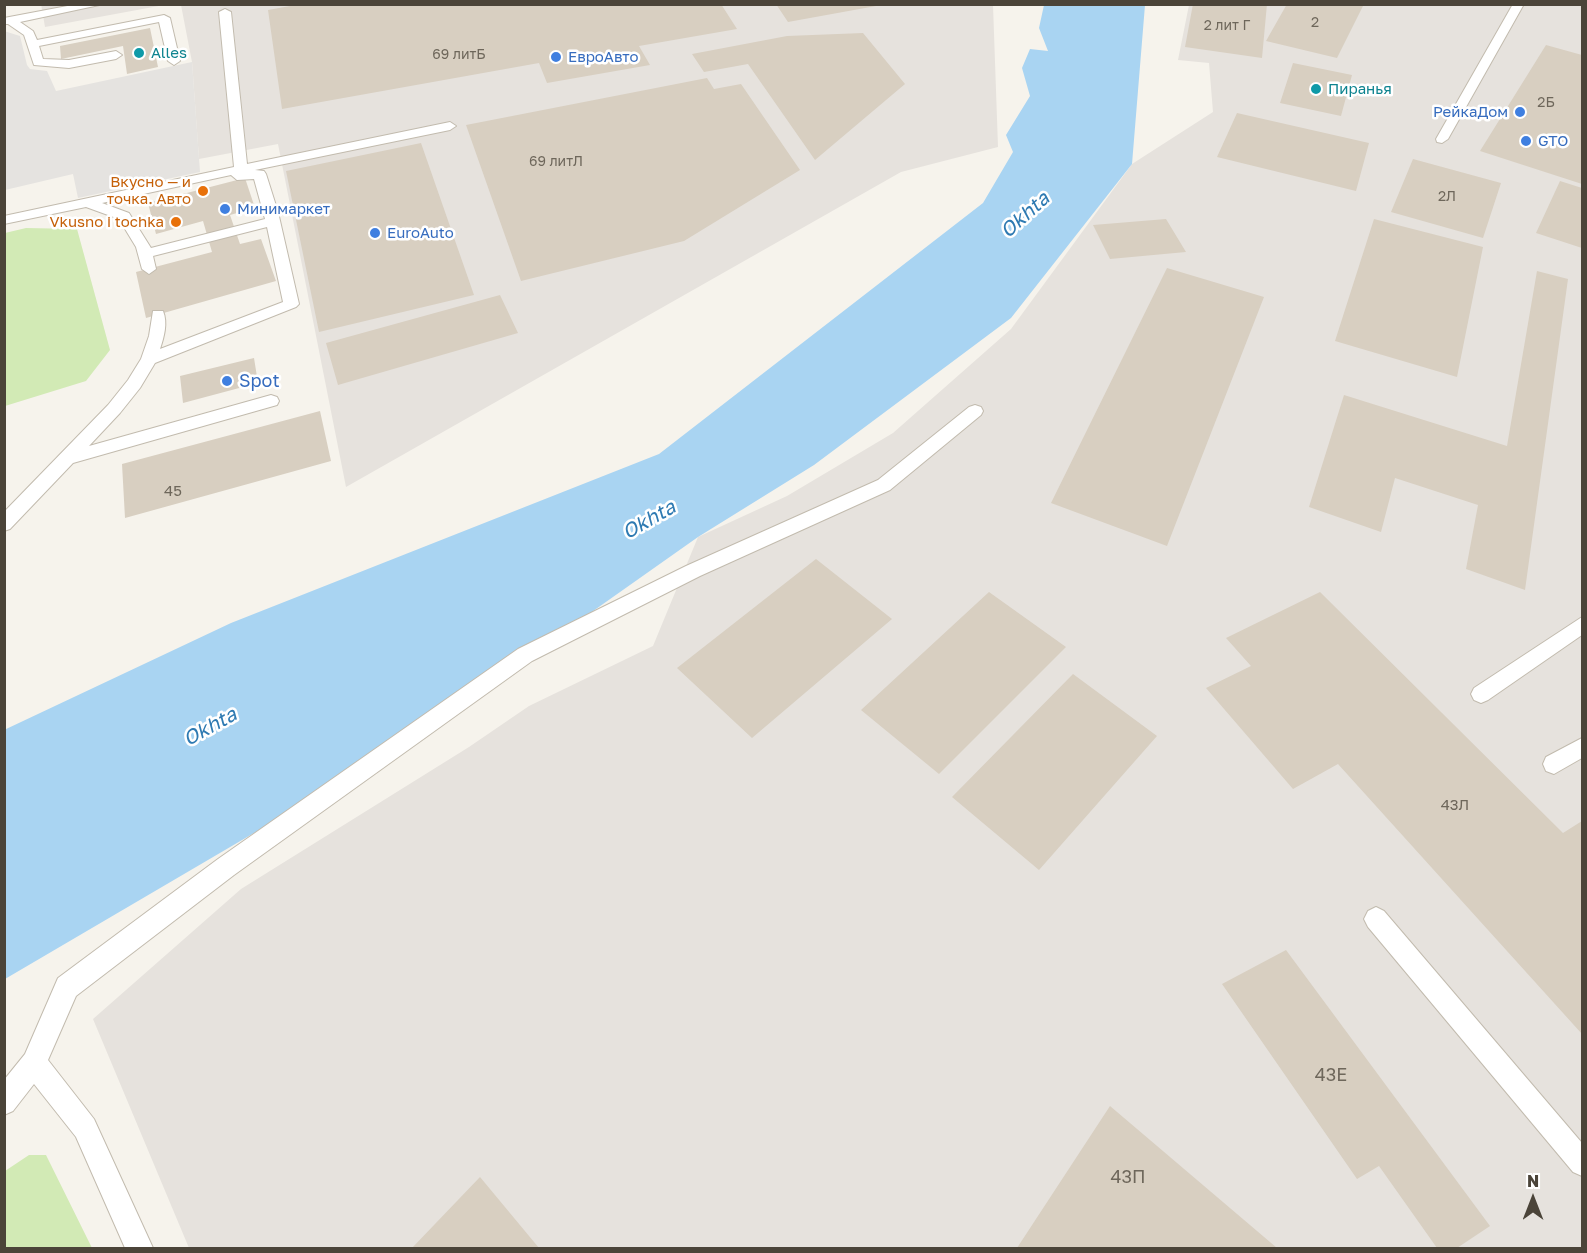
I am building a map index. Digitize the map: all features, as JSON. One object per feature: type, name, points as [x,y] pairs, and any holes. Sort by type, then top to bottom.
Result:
[{"type":"lane","points":[[7,21],[99,4]]},
{"type":"lane","points":[[1442,139],[1519,4]]},
{"type":"lane","points":[[225,12],[241,169]]},
{"type":"lane","points":[[33,44],[164,18],[174,61]]},
{"type":"lane","points":[[7,21],[29,33],[38,62],[52,65],[69,64],[116,55]]},
{"type":"lane","points":[[4,220],[450,126]]},
{"type":"lane","points":[[106,210],[248,173],[259,174],[273,221],[291,304],[149,360]]},
{"type":"lane","points":[[89,203],[123,216],[143,247],[147,261],[273,221]]},
{"type":"lane","points":[[4,524],[114,409],[134,384],[149,360],[157,336],[158,315]]},
{"type":"lane","points":[[68,458],[271,401]]},
{"type":"lane","points":[[4,1102],[34,1063],[67,987],[226,867],[525,655],[693,571],[884,485],[975,411]]},
{"type":"lane","points":[[1481,694],[1582,625]]},
{"type":"lane","points":[[1554,764],[1582,747]]},
{"type":"lane","points":[[1376,919],[1582,1163]]},
{"type":"lane","points":[[34,1063],[85,1128],[139,1248]]},
{"type":"shaded area","points":[[41,4],[164,5],[45,27]]},
{"type":"shaded area","points":[[181,5],[993,5],[998,147],[901,172],[346,487],[278,144],[199,159],[192,62]]},
{"type":"shaded area","points":[[1189,5],[1582,5],[1582,1248],[189,1248],[93,1019],[241,889],[469,747],[529,706],[653,646],[698,537],[787,496],[893,433],[1011,329],[1132,164],[1213,112],[1209,63],[1178,60]]},
{"type":"shaded area","points":[[4,31],[20,36],[27,65],[30,69],[47,71],[56,91],[192,62],[200,172],[78,198],[73,174],[5,190]]},
{"type":"green space","points":[[26,228],[77,229],[110,350],[86,381],[5,406],[5,233]]},
{"type":"green space","points":[[29,1155],[46,1155],[92,1248],[5,1248],[5,1171]]},
{"type":"water","name":"Okhta","points":[[1044,5],[1145,5],[1132,164],[1011,318],[814,465],[698,537],[399,748],[5,979],[4,730],[231,623],[659,454],[983,203],[1013,152],[1006,135],[1030,96],[1022,68],[1030,49],[1048,51],[1039,28]]},
{"type":"building","points":[[301,4],[721,4],[737,29],[639,46],[650,65],[547,83],[539,63],[282,109],[268,10]]},
{"type":"building","points":[[776,4],[876,4],[876,6],[788,22]]},
{"type":"building","points":[[1193,4],[1267,4],[1262,58],[1185,47]]},
{"type":"building","points":[[1287,4],[1364,4],[1337,58],[1266,41]]},
{"type":"building","name":"Alles","points":[[150,28],[158,67],[127,74],[123,46],[61,59],[60,46]]},
{"type":"building","points":[[863,33],[905,84],[815,160],[748,64],[704,72],[692,54],[787,36]]},
{"type":"building","points":[[1546,45],[1582,55],[1582,184],[1480,151]]},
{"type":"building","name":"Пиранья","points":[[1293,63],[1352,75],[1341,116],[1280,103]]},
{"type":"building","points":[[707,78],[714,89],[741,84],[800,170],[684,241],[521,281],[466,125]]},
{"type":"building","points":[[1237,113],[1369,143],[1356,191],[1217,157]]},
{"type":"building","name":"EuroAuto","points":[[421,143],[474,295],[319,332],[286,171]]},
{"type":"building","points":[[1413,159],[1501,183],[1483,238],[1391,212]]},
{"type":"building","points":[[245,178],[255,208],[230,215],[240,244],[261,239],[276,281],[146,318],[136,272],[212,252],[203,221],[156,234],[148,203]]},
{"type":"building","points":[[1560,181],[1582,188],[1582,248],[1536,233]]},
{"type":"building","points":[[1166,219],[1186,252],[1110,259],[1093,225]]},
{"type":"building","points":[[1374,219],[1483,247],[1457,377],[1335,341]]},
{"type":"building","points":[[1167,268],[1264,297],[1167,546],[1051,503]]},
{"type":"building","points":[[1537,271],[1568,279],[1525,590],[1466,569],[1478,505],[1395,478],[1381,532],[1309,507],[1344,395],[1507,446]]},
{"type":"building","points":[[500,295],[518,333],[338,385],[326,343]]},
{"type":"building","points":[[254,358],[258,383],[183,403],[180,376]]},
{"type":"building","points":[[320,411],[331,461],[125,518],[122,464]]},
{"type":"building","points":[[816,559],[892,619],[752,738],[677,668]]},
{"type":"building","points":[[989,592],[1066,647],[939,774],[861,710]]},
{"type":"building","points":[[1320,592],[1563,833],[1582,821],[1582,1034],[1338,764],[1293,789],[1206,688],[1251,666],[1226,638]]},
{"type":"building","points":[[1073,674],[1157,736],[1039,870],[952,797]]},
{"type":"building","points":[[1286,950],[1490,1226],[1457,1248],[1437,1248],[1379,1166],[1357,1179],[1222,984]]},
{"type":"building","points":[[1110,1106],[1277,1248],[1017,1248]]},
{"type":"building","points":[[480,1177],[539,1248],[412,1248]]},
{"type":"place","name":"Alles","points":[[139,53]]},
{"type":"place","name":"ЕвроАвто","points":[[556,57]]},
{"type":"place","name":"Пиранья","points":[[1316,89]]},
{"type":"place","name":"РейкаДом","points":[[1520,112]]},
{"type":"place","name":"GTO","points":[[1526,141]]},
{"type":"place","name":"Вкусно — и точка. Авто","points":[[203,191]]},
{"type":"place","name":"Минимаркет","points":[[225,209]]},
{"type":"place","name":"Vkusno i tochka","points":[[176,222]]},
{"type":"place","name":"EuroAuto","points":[[375,233]]},
{"type":"place","name":"Spot","points":[[227,381]]}]
